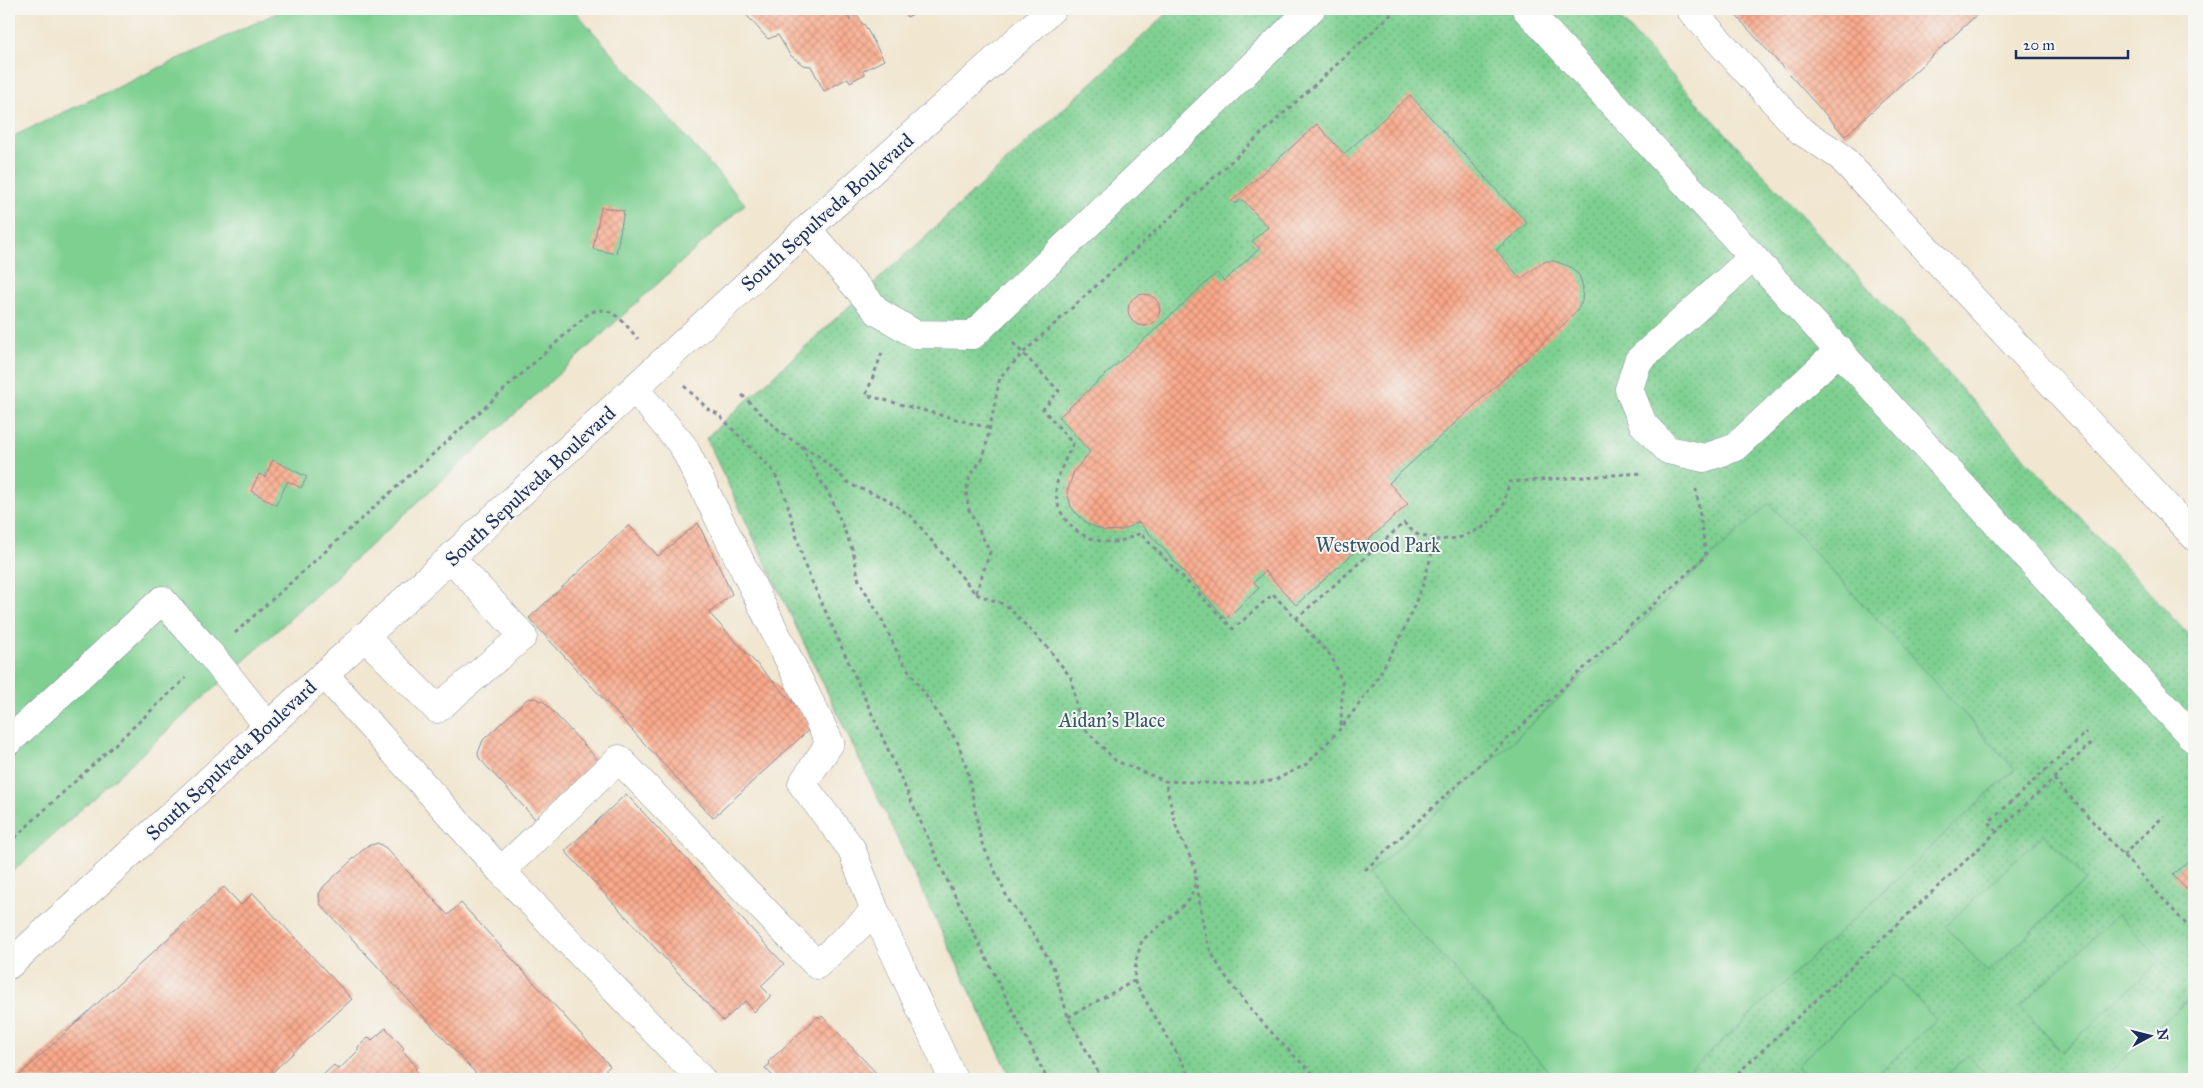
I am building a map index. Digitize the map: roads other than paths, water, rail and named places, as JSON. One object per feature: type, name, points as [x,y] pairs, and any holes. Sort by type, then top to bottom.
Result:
[{"type":"main road","name":"South Sepulveda Boulevard","points":[[9,965],[364,636],[452,559],[807,229],[1052,9]]},
{"type":"main road","points":[[807,229],[878,312],[915,334],[974,335],[1311,9]]},
{"type":"main road","points":[[1526,9],[2194,739]]},
{"type":"main road","points":[[1690,9],[1801,131],[1840,156],[2194,536]]},
{"type":"main road","points":[[1753,257],[1638,361],[1629,389],[1644,424],[1662,444],[1668,450],[1704,458],[1734,448],[1840,350]]},
{"type":"main road","points":[[635,389],[683,446],[830,743],[802,784],[851,848],[875,910],[953,1079]]},
{"type":"main road","points":[[364,636],[437,709],[523,636],[452,559]]},
{"type":"main road","points":[[9,741],[162,600],[210,655],[267,726]]},
{"type":"main road","points":[[324,674],[501,871],[701,1079]]},
{"type":"main road","points":[[501,871],[619,759],[817,965],[875,910]]},
{"type":"park label","name":"Westwood Park","points":[[1378,545]]},
{"type":"park label","name":"Aidan's Place","points":[[1112,720]]}]
